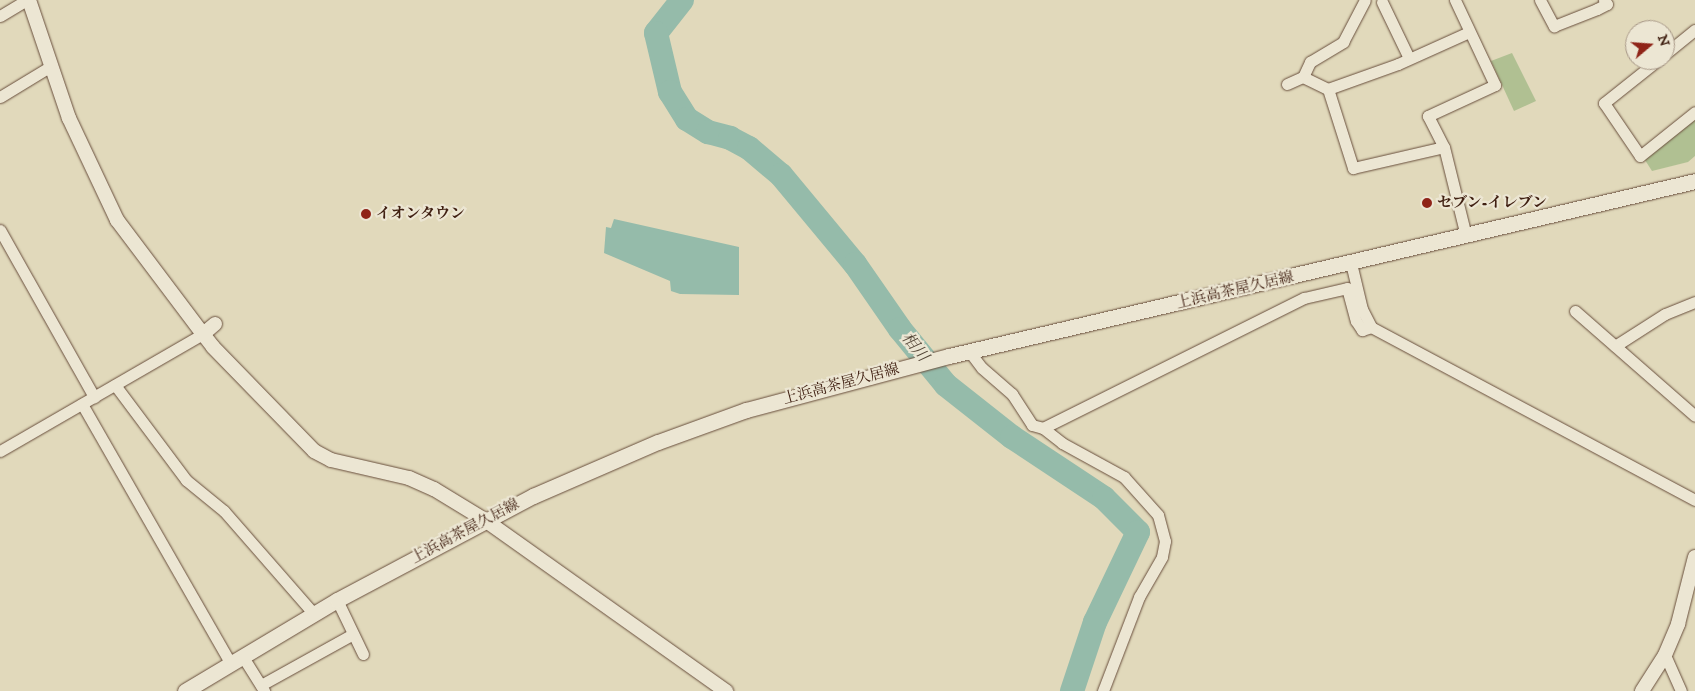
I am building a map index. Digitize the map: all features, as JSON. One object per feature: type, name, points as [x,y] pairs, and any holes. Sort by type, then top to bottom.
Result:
[{"type":"main road","name":"上浜高茶屋久居線","points":[[185,691],[337,600],[485,520],[658,442],[763,405],[969,351],[1695,181]]},
{"type":"street","points":[[0,16],[28,0],[69,118],[117,220],[203,334],[314,451],[355,468],[422,483],[485,520],[726,691]]},
{"type":"street","points":[[1287,84],[1302,77],[1310,62],[1346,38],[1365,0]]},
{"type":"street","points":[[1455,0],[1495,85],[1428,116],[1444,147],[1466,236]]},
{"type":"street","points":[[1540,0],[1554,26],[1607,4],[1604,0]]},
{"type":"street","points":[[1382,2],[1408,58]]},
{"type":"street","points":[[1675,46],[1695,30]]},
{"type":"street","points":[[1302,77],[1328,89],[1469,32]]},
{"type":"street","points":[[0,97],[51,66]]},
{"type":"street","points":[[1645,70],[1604,103],[1640,156],[1695,112]]},
{"type":"street","points":[[1328,89],[1353,168],[1444,147]]},
{"type":"street","points":[[0,230],[94,398]]},
{"type":"street","points":[[1351,263],[1362,309],[1371,327],[1695,500]]},
{"type":"street","points":[[1043,428],[1304,298],[1347,288],[1356,321],[1362,330],[1371,327]]},
{"type":"street","points":[[1615,346],[1665,314],[1695,302]]},
{"type":"street","points":[[1575,311],[1695,416]]},
{"type":"street","points":[[0,452],[203,334],[215,324]]},
{"type":"street","points":[[969,351],[982,368],[1012,394],[1032,425],[1043,428],[1062,442],[1105,464],[1134,485],[1158,515],[1164,530],[1162,557],[1139,597],[1104,691]]},
{"type":"street","points":[[115,385],[186,480],[224,511],[314,614]]},
{"type":"street","points":[[82,404],[237,660],[263,688],[353,634]]},
{"type":"street","points":[[1642,691],[1665,655],[1678,624],[1695,557]]},
{"type":"street","points":[[337,600],[363,654]]},
{"type":"street","points":[[1665,655],[1681,691]]},
{"type":"shaded area","points":[[1512,53],[1536,101],[1514,111],[1491,61]]},
{"type":"shaded area","points":[[1695,120],[1695,156],[1688,162],[1652,171],[1645,160]]},
{"type":"shaded area","points":[[614,219],[739,247],[739,295],[680,294],[671,291],[670,281],[604,253],[606,227],[611,228]]},
{"type":"waterway","name":"相川","points":[[682,0],[656,33],[670,92],[687,119],[708,132],[730,138],[749,148],[781,175],[855,264],[900,329],[946,385],[1012,437],[1104,498],[1138,532],[1095,622],[1072,691]]},
{"type":"place","name":"セブン-イレブン","points":[[1427,203]]},
{"type":"place","name":"イオンタウン","points":[[366,214]]}]
